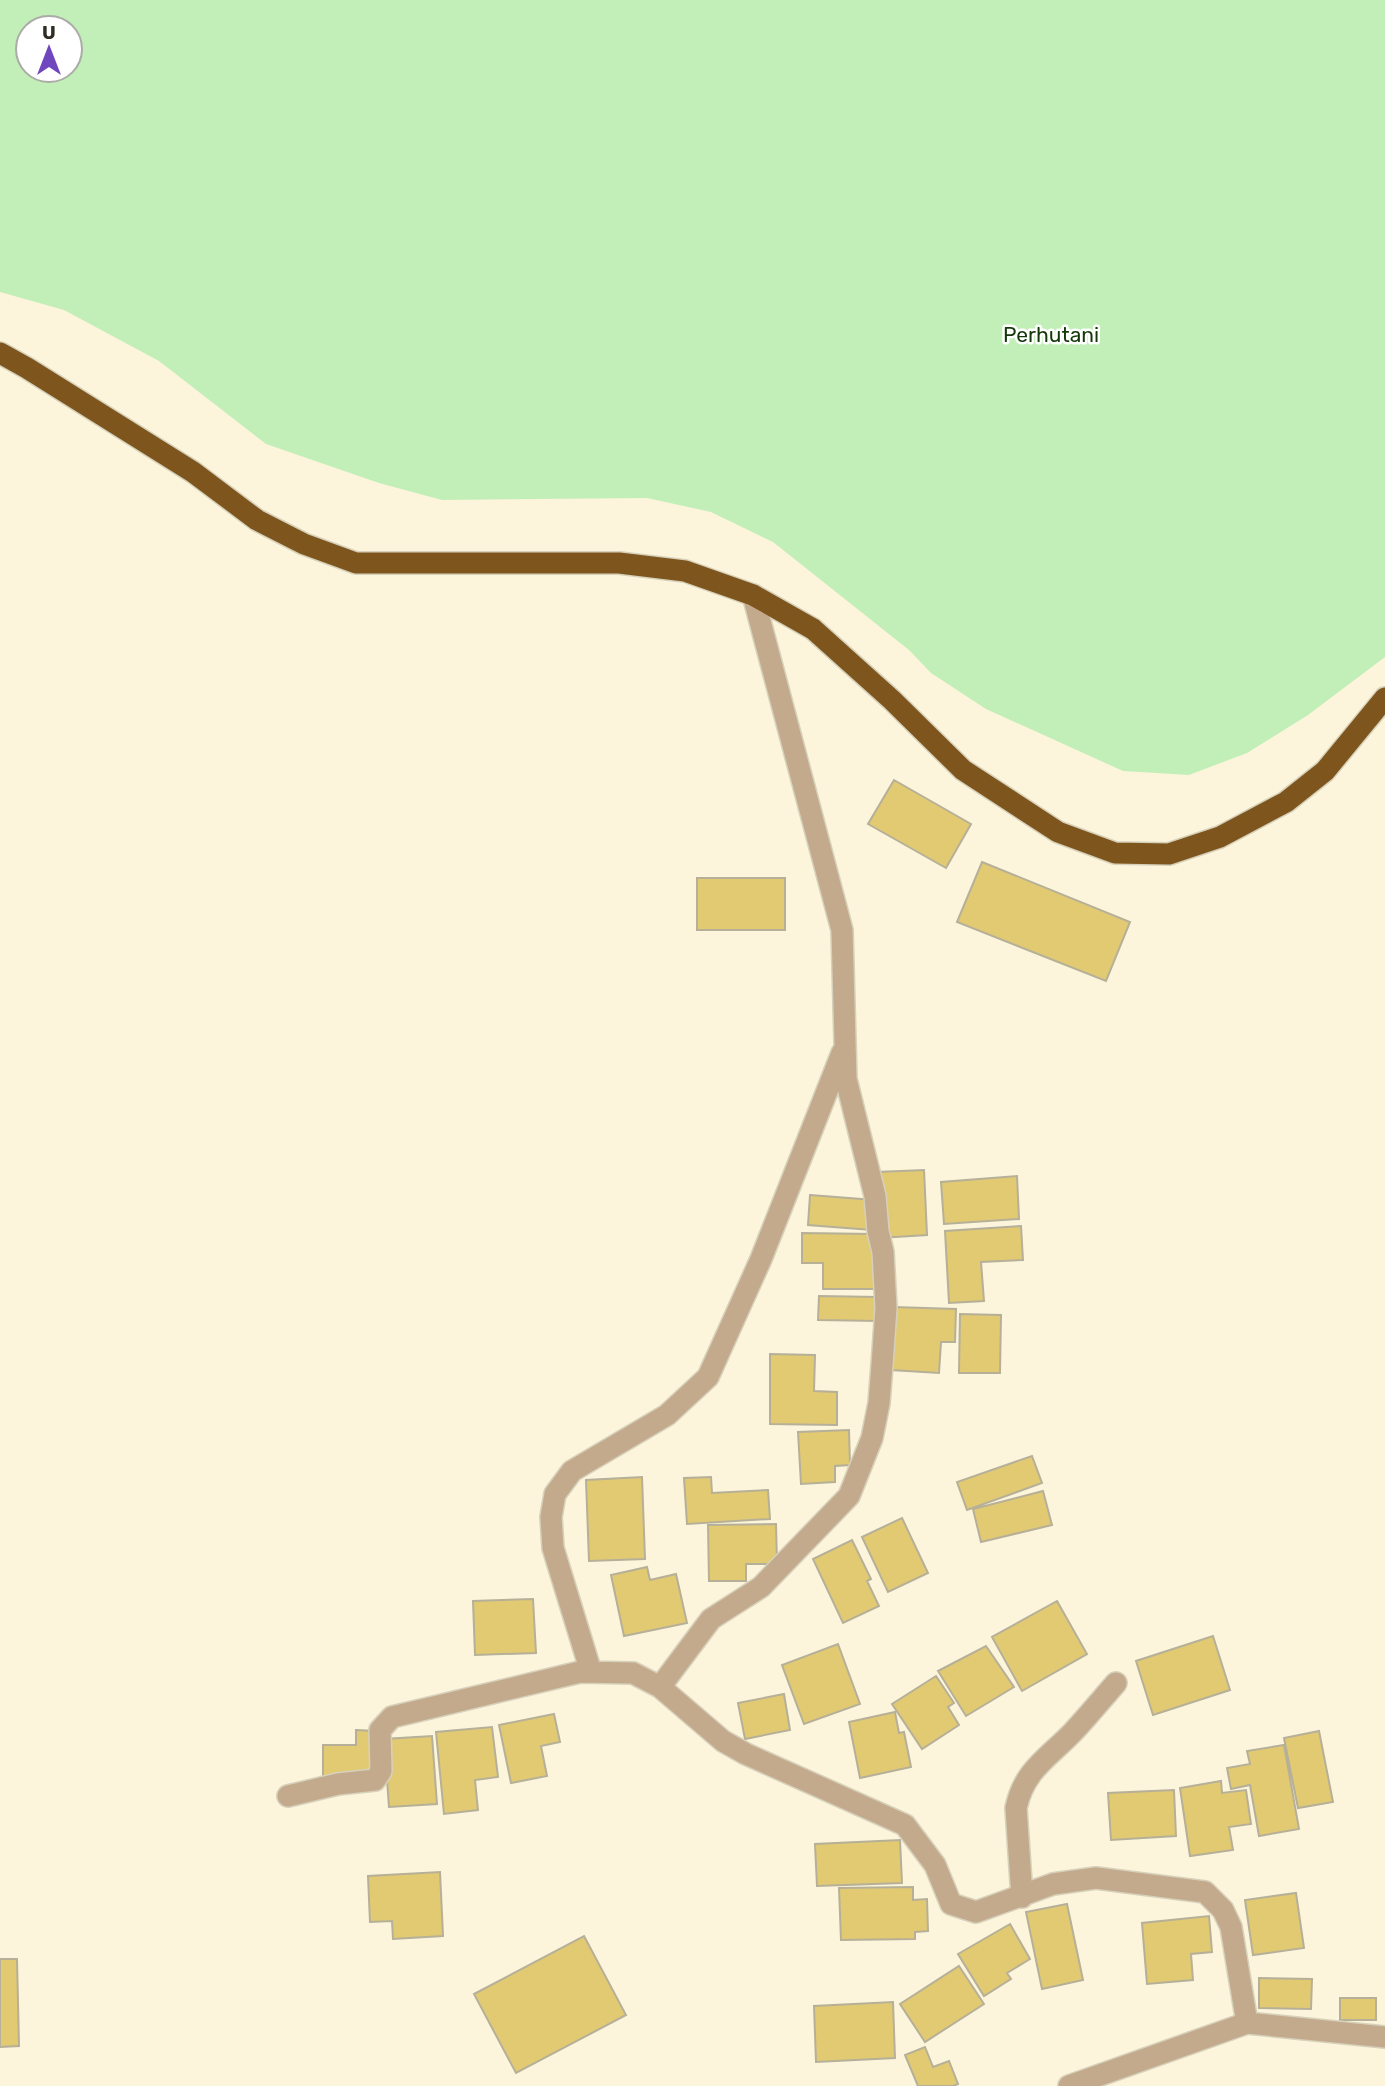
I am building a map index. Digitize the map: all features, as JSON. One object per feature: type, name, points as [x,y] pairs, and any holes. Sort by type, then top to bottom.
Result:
[{"type":"highway","points":[[0,353],[192,472],[257,520],[304,544],[356,563],[619,563],[685,571],[753,595],[813,629],[892,700],[963,770],[1058,832],[1115,853],[1169,853],[1220,837],[1286,802],[1325,771],[1385,698]]},
{"type":"street","points":[[660,1687],[711,1619],[761,1587],[849,1496],[872,1438],[879,1403],[886,1308],[883,1252],[875,1196],[846,1079],[842,930],[753,595]]},
{"type":"street","points":[[591,1672],[553,1548],[551,1517],[555,1494],[572,1471],[667,1415],[708,1377],[761,1259],[845,1045]]},
{"type":"street","points":[[288,1796],[338,1784],[375,1780],[381,1771],[380,1730],[392,1717],[580,1672],[632,1673],[660,1687],[723,1741],[746,1754],[905,1825],[934,1865],[950,1904],[976,1912],[1052,1884],[1096,1878],[1205,1892],[1223,1910],[1231,1927],[1247,2023]]},
{"type":"street","points":[[1022,1897],[1016,1808],[1019,1794],[1034,1767],[1072,1733],[1116,1683]]},
{"type":"street","points":[[1069,2086],[1247,2023],[1385,2037]]},
{"type":"green space","name":"Perhutani","points":[[0,0],[1385,0],[1385,657],[1308,715],[1247,753],[1189,775],[1123,771],[986,709],[931,673],[909,650],[773,542],[711,512],[647,498],[442,500],[379,483],[266,444],[159,361],[64,310],[0,292]]},
{"type":"building","points":[[894,780],[971,824],[946,868],[868,824]]},
{"type":"building","points":[[982,862],[1130,922],[1106,981],[957,922]]},
{"type":"building","points":[[697,878],[785,878],[785,930],[697,930]]},
{"type":"building","points":[[924,1170],[927,1235],[880,1238],[877,1172]]},
{"type":"building","points":[[1017,1176],[1019,1219],[944,1224],[941,1182]]},
{"type":"building","points":[[810,1195],[874,1200],[871,1230],[808,1225]]},
{"type":"building","points":[[1021,1226],[1023,1260],[981,1262],[984,1301],[949,1303],[945,1231]]},
{"type":"building","points":[[802,1233],[875,1234],[875,1289],[823,1289],[823,1263],[802,1263]]},
{"type":"building","points":[[819,1296],[878,1297],[878,1321],[818,1320]]},
{"type":"building","points":[[894,1307],[956,1309],[955,1342],[941,1342],[939,1373],[891,1370]]},
{"type":"building","points":[[960,1314],[1001,1315],[1000,1373],[959,1373]]},
{"type":"building","points":[[770,1354],[815,1355],[814,1391],[837,1392],[837,1425],[770,1424]]},
{"type":"building","points":[[849,1430],[850,1465],[835,1466],[835,1482],[801,1484],[798,1432]]},
{"type":"building","points":[[1032,1456],[1042,1483],[967,1510],[957,1482]]},
{"type":"building","points":[[642,1477],[645,1559],[589,1561],[586,1480]]},
{"type":"building","points":[[711,1477],[712,1493],[768,1490],[770,1519],[687,1524],[684,1478]]},
{"type":"building","points":[[1043,1491],[1052,1525],[981,1542],[973,1509]]},
{"type":"building","points":[[902,1518],[928,1573],[888,1592],[862,1537]]},
{"type":"building","points":[[776,1524],[777,1564],[746,1564],[746,1581],[709,1581],[708,1525]]},
{"type":"building","points":[[852,1540],[871,1579],[867,1581],[879,1606],[843,1623],[813,1559]]},
{"type":"building","points":[[647,1567],[650,1580],[676,1574],[687,1623],[624,1636],[611,1575]]},
{"type":"building","points":[[533,1599],[536,1653],[475,1655],[473,1601]]},
{"type":"building","points":[[1057,1601],[1087,1654],[1022,1691],[992,1637]]},
{"type":"building","points":[[1213,1636],[1230,1690],[1153,1715],[1136,1661]]},
{"type":"building","points":[[838,1644],[860,1704],[804,1724],[782,1665]]},
{"type":"building","points":[[986,1646],[1014,1687],[966,1716],[938,1671]]},
{"type":"building","points":[[936,1676],[954,1703],[948,1707],[959,1725],[922,1749],[892,1704]]},
{"type":"building","points":[[784,1694],[790,1730],[745,1739],[738,1703]]},
{"type":"building","points":[[895,1712],[899,1733],[904,1732],[911,1767],[860,1778],[849,1722]]},
{"type":"building","points":[[554,1714],[560,1742],[541,1746],[547,1776],[511,1783],[499,1725]]},
{"type":"building","points":[[492,1727],[498,1777],[475,1780],[478,1810],[444,1814],[436,1732]]},
{"type":"building","points":[[356,1730],[375,1731],[374,1777],[323,1776],[323,1745],[356,1745]]},
{"type":"building","points":[[1319,1731],[1333,1802],[1298,1808],[1284,1738]]},
{"type":"building","points":[[432,1736],[437,1804],[389,1807],[384,1739]]},
{"type":"building","points":[[1284,1745],[1299,1829],[1259,1836],[1250,1785],[1231,1789],[1227,1768],[1250,1764],[1247,1751]]},
{"type":"building","points":[[1221,1781],[1222,1793],[1246,1790],[1251,1824],[1229,1827],[1233,1850],[1190,1856],[1180,1788]]},
{"type":"building","points":[[1174,1790],[1176,1836],[1111,1840],[1108,1793]]},
{"type":"building","points":[[900,1840],[902,1883],[817,1886],[815,1844]]},
{"type":"building","points":[[440,1872],[443,1936],[393,1939],[392,1921],[370,1922],[368,1876]]},
{"type":"building","points":[[913,1887],[913,1900],[927,1899],[928,1931],[915,1932],[915,1939],[841,1940],[839,1888]]},
{"type":"building","points":[[1296,1893],[1304,1948],[1253,1955],[1245,1900]]},
{"type":"building","points":[[1067,1904],[1083,1980],[1042,1989],[1026,1912]]},
{"type":"building","points":[[1209,1916],[1212,1952],[1191,1954],[1193,1980],[1147,1984],[1142,1923]]},
{"type":"building","points":[[1010,1924],[1030,1959],[1007,1973],[1011,1979],[984,1996],[958,1954]]},
{"type":"building","points":[[584,1936],[626,2015],[516,2073],[474,1994]]},
{"type":"building","points":[[0,1959],[17,1959],[19,2046],[0,2047]]},
{"type":"building","points":[[959,1966],[984,2004],[925,2042],[900,2004]]},
{"type":"building","points":[[1259,1978],[1312,1979],[1311,2009],[1259,2008]]},
{"type":"building","points":[[1340,1998],[1376,1998],[1376,2020],[1340,2020]]},
{"type":"building","points":[[893,2002],[895,2058],[816,2062],[814,2006]]},
{"type":"building","points":[[925,2047],[933,2067],[949,2061],[958,2084],[918,2086],[905,2055]]}]
